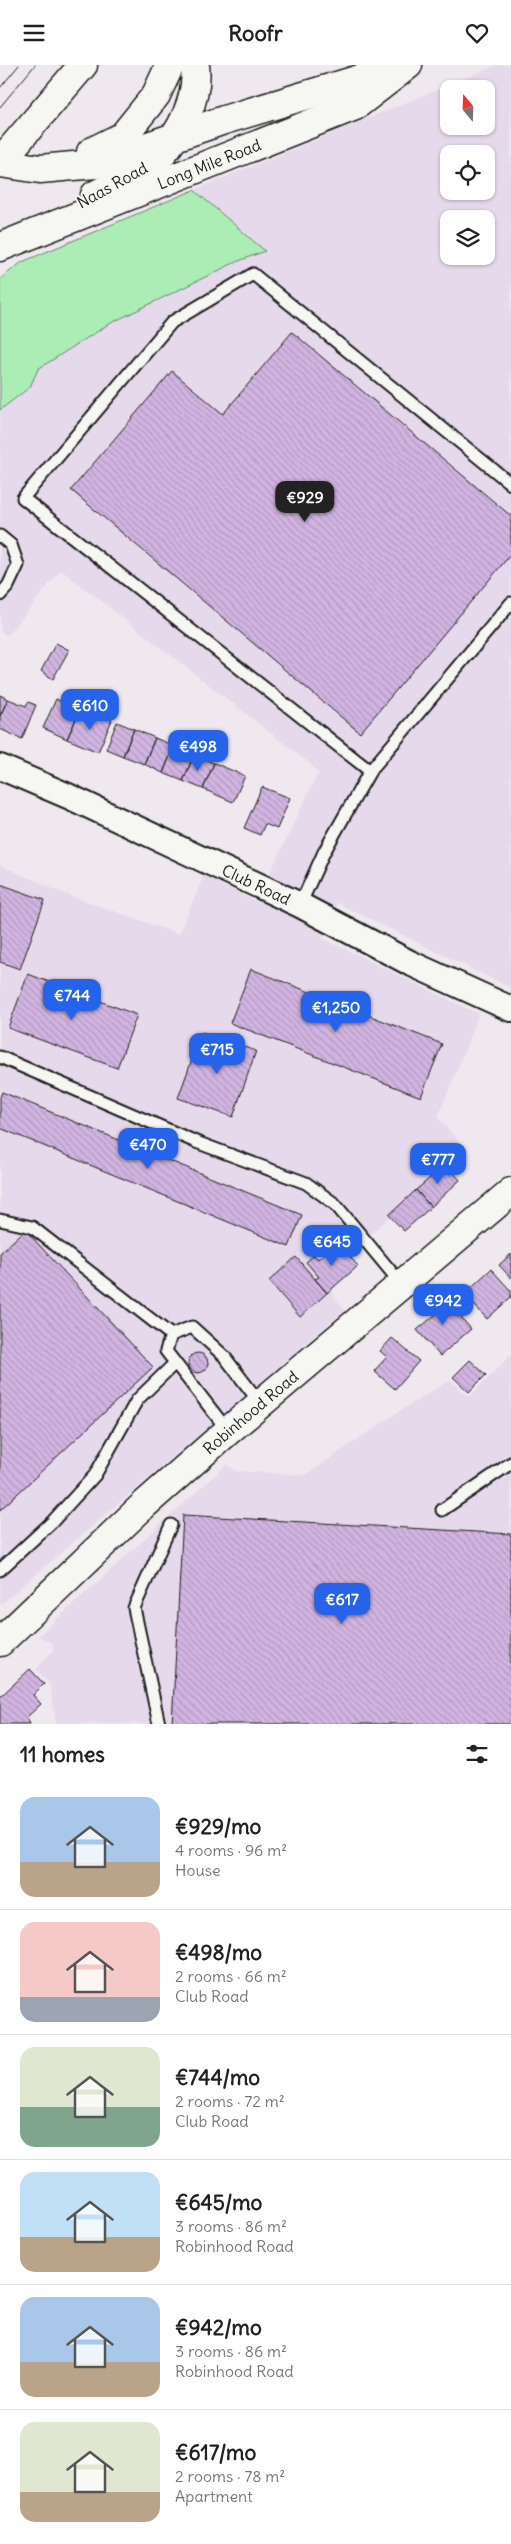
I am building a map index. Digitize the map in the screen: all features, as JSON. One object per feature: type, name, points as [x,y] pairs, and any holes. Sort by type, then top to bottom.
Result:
[{"type":"main road","points":[[0,162],[83,65]]},
{"type":"main road","points":[[0,162],[40,169],[79,158],[123,136],[156,95],[170,65]]},
{"type":"main road","name":"Naas Road","points":[[0,246],[124,180],[158,158],[182,125],[194,92],[195,65]]},
{"type":"main road","name":"Long Mile Road","points":[[40,169],[96,163],[173,137],[407,65]]},
{"type":"main road","name":"Long Mile Road","points":[[0,246],[61,225],[355,106],[407,65]]},
{"type":"main road","name":"Robinhood Road","points":[[0,1642],[145,1504],[260,1403],[403,1286],[511,1192]]},
{"type":"street","name":"Club Road","points":[[0,767],[68,796],[300,905],[410,963],[511,1009]]},
{"type":"lane","points":[[370,771],[23,498],[172,322],[253,273],[511,484]]},
{"type":"lane","points":[[0,536],[11,545],[18,565],[8,586],[0,595]]},
{"type":"lane","points":[[300,905],[324,852],[370,771],[511,603]]},
{"type":"lane","points":[[0,1057],[196,1142],[306,1183],[335,1203],[403,1286]]},
{"type":"lane","points":[[0,1220],[32,1227],[171,1335]]},
{"type":"lane","points":[[171,1335],[192,1327],[224,1356],[260,1403]]},
{"type":"lane","points":[[171,1335],[166,1351],[228,1431]]},
{"type":"lane","points":[[0,1570],[52,1522],[95,1475],[137,1400],[175,1363]]},
{"type":"lane","points":[[442,1510],[511,1463]]},
{"type":"lane","points":[[159,1724],[134,1608],[171,1525]]},
{"type":"shaded area","points":[[497,65],[511,65],[511,988],[337,903],[322,938],[479,1014],[438,1118],[467,1150],[348,1254],[337,1242],[318,1259],[314,1255],[307,1262],[345,1310],[0,1605],[0,865],[63,893],[179,934],[204,875],[256,902],[318,773],[308,762],[61,570],[7,636],[0,630],[0,410],[30,387],[38,369],[109,324],[236,262],[264,251],[194,190],[440,89],[440,135],[495,135],[495,80],[461,80]]},
{"type":"shaded area","points":[[511,1355],[511,1724],[56,1724],[50,1685],[36,1669],[53,1651],[53,1644],[38,1636],[227,1464],[235,1471],[306,1475],[398,1412],[451,1380],[469,1397]]},
{"type":"green space","points":[[194,190],[265,251],[236,262],[109,324],[38,369],[30,387],[0,410],[0,279],[22,262]]},
{"type":"building","points":[[292,332],[511,516],[511,554],[360,733],[71,490],[172,371],[223,414]]},
{"type":"building","points":[[56,643],[69,650],[53,679],[41,671]]},
{"type":"building","points":[[0,695],[8,699],[0,716]]},
{"type":"building","points":[[8,699],[26,706],[28,702],[36,705],[22,739],[0,729],[0,716]]},
{"type":"building","points":[[56,699],[80,710],[67,739],[43,728]]},
{"type":"building","points":[[80,710],[100,719],[102,715],[112,720],[98,752],[67,739]]},
{"type":"building","points":[[117,722],[134,729],[123,756],[106,749]]},
{"type":"building","points":[[134,729],[155,738],[144,764],[123,756]]},
{"type":"building","points":[[155,738],[174,746],[163,773],[144,764]]},
{"type":"building","points":[[174,746],[194,755],[183,781],[163,773]]},
{"type":"building","points":[[194,755],[214,763],[203,789],[183,781]]},
{"type":"building","points":[[214,763],[245,776],[233,802],[203,789]]},
{"type":"building","points":[[262,787],[290,798],[277,829],[265,824],[260,835],[244,828]]},
{"type":"building","points":[[0,884],[45,900],[20,969],[0,962]]},
{"type":"building","points":[[251,969],[442,1044],[421,1097],[230,1023]]},
{"type":"building","points":[[28,974],[137,1015],[117,1068],[8,1028]]},
{"type":"building","points":[[202,1032],[256,1051],[233,1117],[178,1098]]},
{"type":"building","points":[[2,1092],[302,1215],[289,1247],[0,1128],[0,1097]]},
{"type":"building","points":[[446,1164],[460,1180],[431,1207],[416,1190]]},
{"type":"building","points":[[416,1190],[431,1207],[404,1231],[389,1215]]},
{"type":"building","points":[[25,1230],[153,1367],[0,1510],[0,1253]]},
{"type":"building","points":[[337,1242],[358,1266],[327,1293],[315,1279],[319,1277],[306,1262],[314,1255],[318,1259]]},
{"type":"building","points":[[511,1254],[511,1278],[499,1265]]},
{"type":"building","points":[[296,1257],[327,1293],[300,1317],[269,1281]]},
{"type":"building","points":[[491,1269],[511,1291],[511,1297],[487,1319],[464,1294]]},
{"type":"building","points":[[441,1294],[471,1329],[440,1356],[417,1330],[435,1315],[427,1306]]},
{"type":"building","points":[[392,1338],[419,1361],[395,1389],[374,1371],[387,1357],[380,1351]]},
{"type":"building","points":[[198,1353],[205,1356],[208,1363],[205,1370],[198,1373],[191,1370],[188,1363],[191,1356]]},
{"type":"building","points":[[470,1360],[486,1375],[469,1392],[453,1377]]},
{"type":"building","points":[[183,1515],[511,1534],[511,1724],[172,1724]]},
{"type":"building","points":[[30,1669],[44,1684],[33,1695],[41,1704],[27,1717],[30,1724],[0,1724],[0,1697]]},
{"type":"tram line","points":[[0,88],[19,65]]},
{"type":"tram line","points":[[0,107],[35,65]]}]
